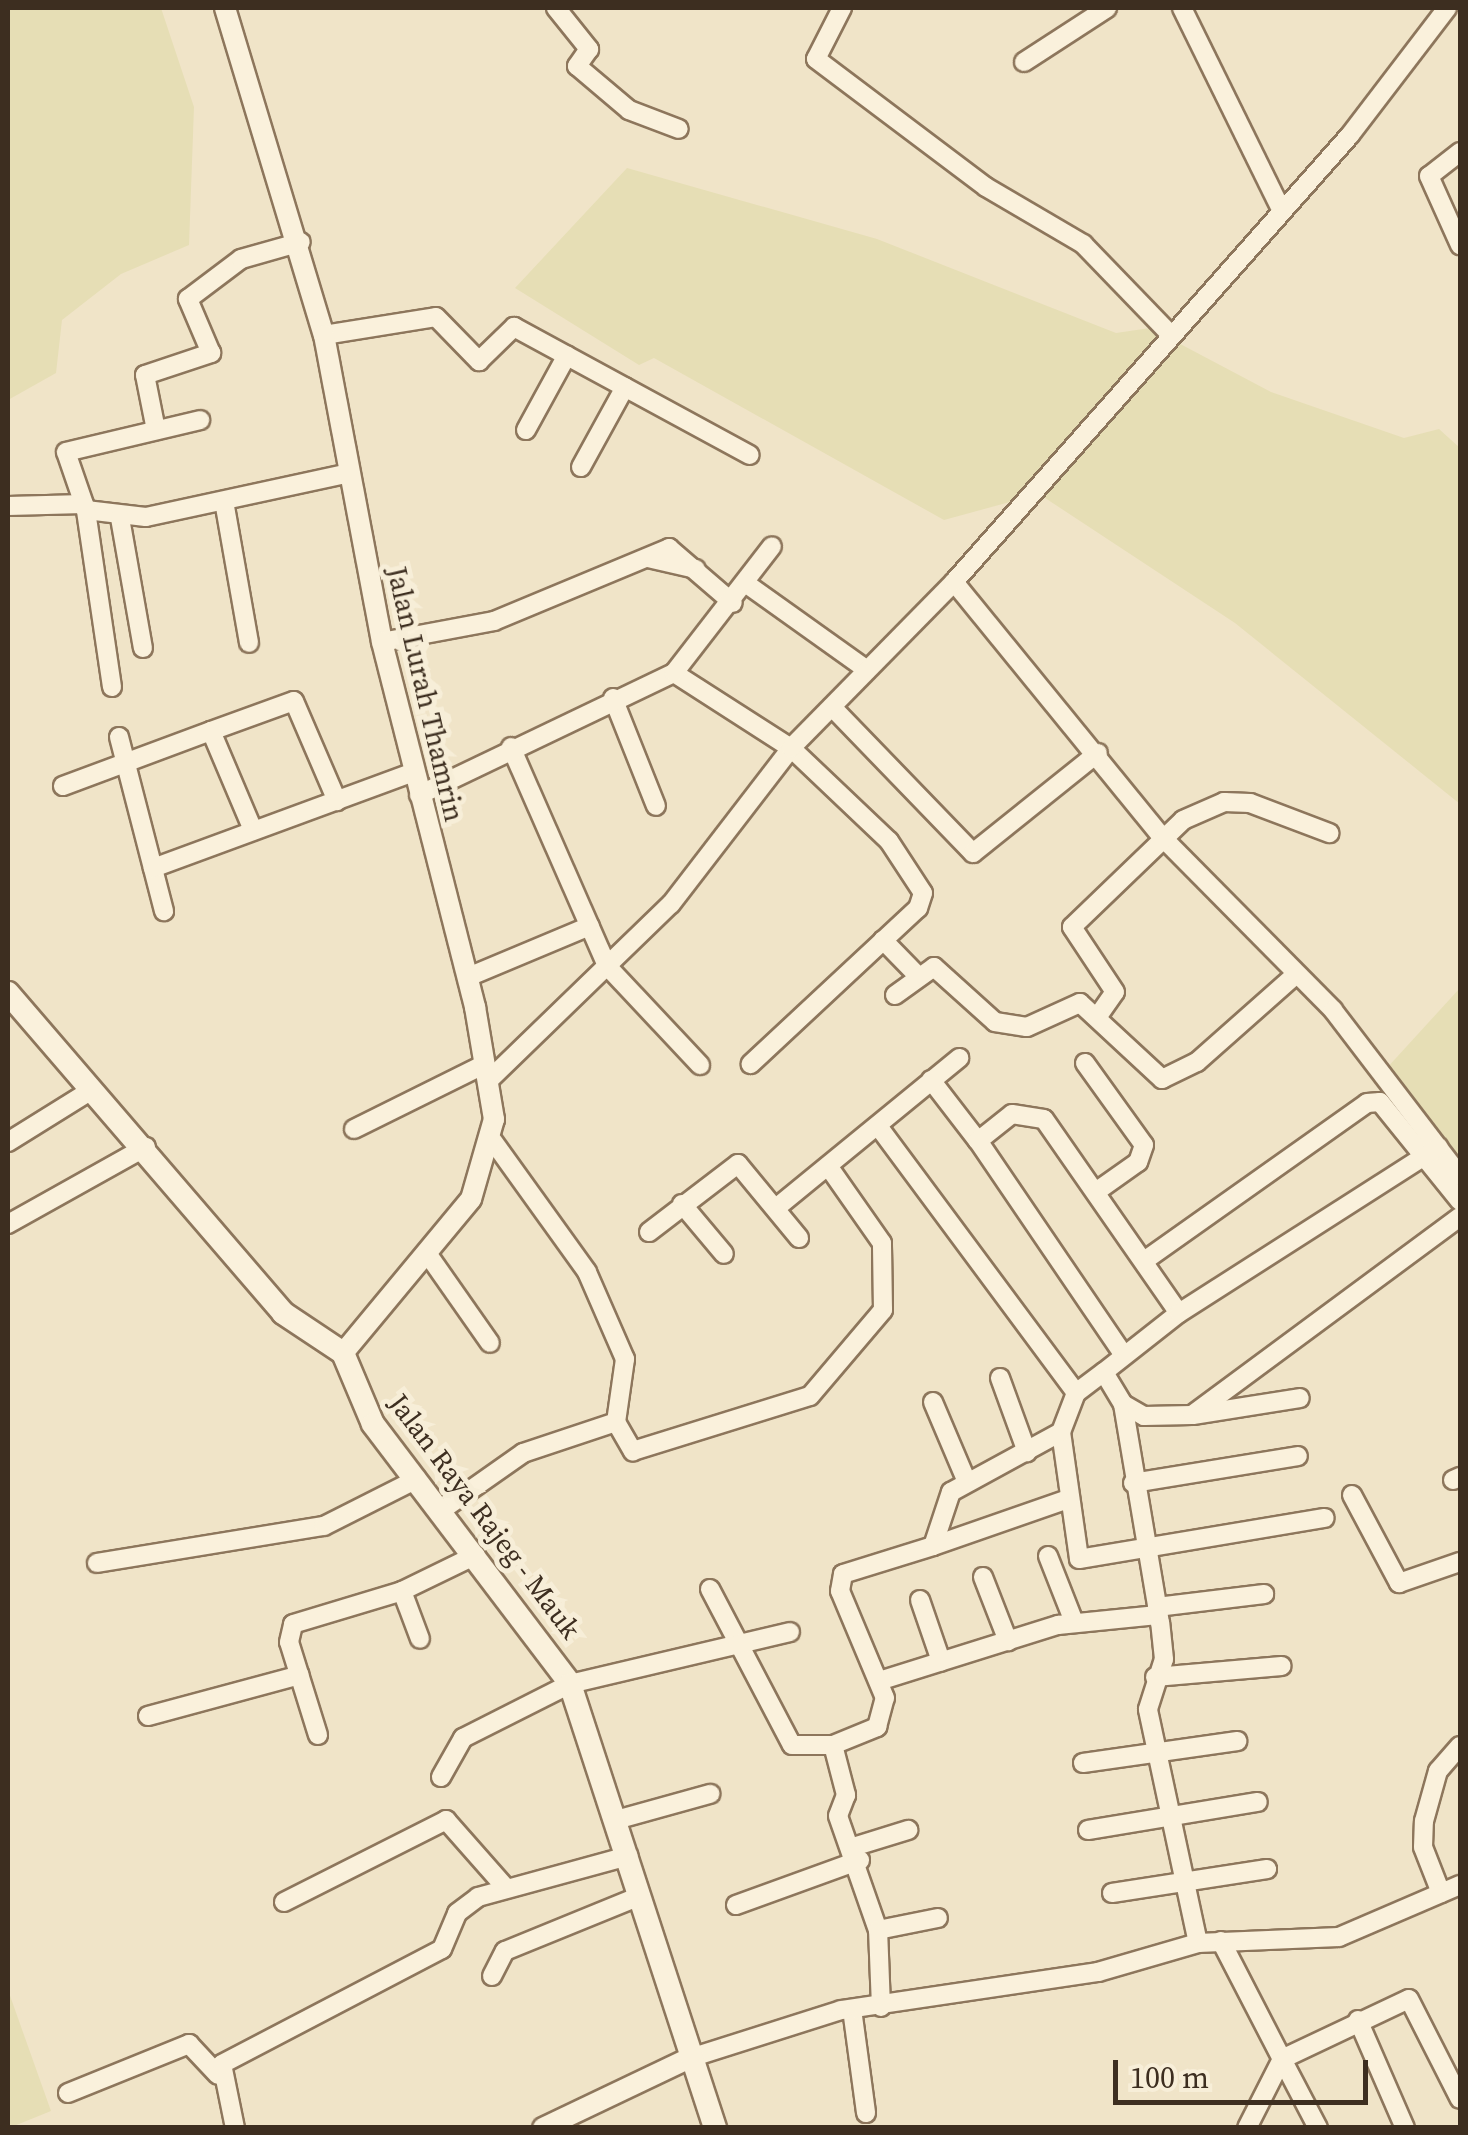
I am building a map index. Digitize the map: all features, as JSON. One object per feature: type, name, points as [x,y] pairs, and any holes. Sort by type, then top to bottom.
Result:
[{"type":"main road","points":[[8,993],[90,1091],[146,1147],[283,1314],[343,1353]]},
{"type":"main road","name":"Jalan Raya Rajeg - Mauk","points":[[343,1353],[374,1424],[570,1684],[715,2128]]},
{"type":"street","name":"Jalan Lurah Thamrin","points":[[225,8],[301,242],[324,335],[382,642],[468,977],[486,1073],[493,1141],[470,1199],[429,1256],[343,1353]]},
{"type":"street","points":[[556,8],[589,49],[577,66],[628,110],[679,130]]},
{"type":"street","points":[[842,8],[816,59],[986,187],[1084,244],[1172,335]]},
{"type":"street","points":[[1024,62],[1106,8]]},
{"type":"street","points":[[1182,8],[1279,205]]},
{"type":"street","points":[[354,1128],[486,1073],[671,904],[791,748],[954,582],[1172,335],[1279,205],[1350,134],[1447,8]]},
{"type":"street","points":[[1460,152],[1429,176],[1460,245]]},
{"type":"street","points":[[156,430],[144,375],[211,353],[188,299],[241,260],[301,242]]},
{"type":"street","points":[[324,335],[436,317],[472,360],[485,359],[514,327],[750,455]]},
{"type":"street","points":[[526,430],[567,356]]},
{"type":"street","points":[[580,467],[625,387]]},
{"type":"street","points":[[112,687],[85,507],[66,452],[200,420]]},
{"type":"street","points":[[8,506],[85,507],[120,518],[224,501],[350,473]]},
{"type":"street","points":[[224,501],[250,643]]},
{"type":"street","points":[[120,518],[142,648]]},
{"type":"street","points":[[419,795],[613,698],[674,674],[748,584],[772,546]]},
{"type":"street","points":[[382,642],[480,625],[648,558],[696,569],[733,603]]},
{"type":"street","points":[[954,582],[1098,752],[1162,838],[1292,978],[1333,1010],[1432,1152],[1460,1201]]},
{"type":"street","points":[[748,584],[867,670]]},
{"type":"street","points":[[674,674],[791,748],[920,883],[923,900],[751,1064]]},
{"type":"street","points":[[613,698],[656,806]]},
{"type":"street","points":[[62,786],[125,759],[294,701],[337,800]]},
{"type":"street","points":[[832,707],[973,852],[1098,752]]},
{"type":"street","points":[[211,731],[253,830]]},
{"type":"street","points":[[119,736],[164,911]]},
{"type":"street","points":[[511,747],[607,966],[700,1065]]},
{"type":"street","points":[[153,868],[414,772]]},
{"type":"street","points":[[1098,1016],[1115,992],[1069,935],[1162,838],[1224,802],[1329,833]]},
{"type":"street","points":[[468,977],[590,926]]},
{"type":"street","points":[[883,940],[918,976]]},
{"type":"street","points":[[895,995],[918,976],[938,967],[995,1022],[1027,1027],[1080,1004],[1098,1016],[1143,1064],[1174,1078],[1292,978]]},
{"type":"street","points":[[776,1208],[958,1058]]},
{"type":"street","points":[[1085,1064],[1144,1145],[1144,1156],[1096,1191]]},
{"type":"street","points":[[931,1080],[978,1141],[1123,1354]]},
{"type":"street","points":[[8,1141],[90,1091]]},
{"type":"street","points":[[1144,1261],[1367,1103],[1380,1102],[1460,1176]]},
{"type":"street","points":[[978,1141],[1030,1110],[1096,1191],[1179,1313]]},
{"type":"street","points":[[878,1126],[1076,1392]]},
{"type":"street","points":[[493,1141],[587,1272],[622,1350],[616,1422],[633,1451],[830,1381],[886,1299],[879,1235],[828,1166]]},
{"type":"street","points":[[8,1224],[146,1147]]},
{"type":"street","points":[[1326,1518],[1079,1559],[1065,1500],[1060,1432],[1076,1392],[1123,1354],[1179,1313],[1432,1152]]},
{"type":"street","points":[[649,1232],[738,1164],[799,1238]]},
{"type":"street","points":[[682,1204],[724,1254]]},
{"type":"street","points":[[1192,1415],[1460,1216]]},
{"type":"street","points":[[429,1256],[490,1343]]},
{"type":"street","points":[[1104,1372],[1123,1404],[1133,1483],[1158,1611],[1164,1659],[1155,1677],[1148,1709],[1180,1880],[1198,1943]]},
{"type":"street","points":[[1000,1378],[1027,1452]]},
{"type":"street","points":[[1123,1404],[1144,1416],[1192,1415],[1300,1398]]},
{"type":"street","points":[[934,1402],[967,1482]]},
{"type":"street","points":[[442,1510],[523,1453],[616,1422]]},
{"type":"street","points":[[933,1546],[948,1495],[1060,1432]]},
{"type":"street","points":[[1133,1483],[1298,1456]]},
{"type":"street","points":[[97,1563],[324,1526],[417,1479]]},
{"type":"street","points":[[1352,1494],[1400,1583],[1460,1562]]},
{"type":"street","points":[[710,1589],[744,1646],[792,1746],[833,1745],[884,1720],[879,1681],[842,1578],[1065,1500]]},
{"type":"street","points":[[318,1735],[300,1675],[293,1624],[402,1592],[476,1555]]},
{"type":"street","points":[[1048,1556],[1074,1622]]},
{"type":"street","points":[[983,1578],[1008,1641]]},
{"type":"street","points":[[402,1592],[420,1639]]},
{"type":"street","points":[[879,1681],[1074,1622],[1264,1594]]},
{"type":"street","points":[[920,1600],[942,1661]]},
{"type":"street","points":[[442,1777],[463,1738],[570,1684],[744,1646],[790,1632]]},
{"type":"street","points":[[1155,1677],[1282,1666]]},
{"type":"street","points":[[148,1716],[300,1675]]},
{"type":"street","points":[[1084,1763],[1237,1741]]},
{"type":"street","points":[[833,1745],[846,1795],[838,1816],[857,1854],[878,1930],[881,2008]]},
{"type":"street","points":[[1441,1893],[1423,1846],[1424,1821],[1438,1771],[1460,1746]]},
{"type":"street","points":[[616,1820],[710,1794]]},
{"type":"street","points":[[1088,1830],[1258,1802]]},
{"type":"street","points":[[284,1902],[446,1820],[506,1888]]},
{"type":"street","points":[[736,1905],[908,1830]]},
{"type":"street","points":[[218,2075],[244,2051],[442,1950],[467,1904],[506,1888],[628,1856]]},
{"type":"street","points":[[1112,1893],[1268,1868]]},
{"type":"street","points":[[543,2128],[690,2058],[852,2009],[881,2008],[1098,1972],[1198,1943],[1339,1936],[1460,1885]]},
{"type":"street","points":[[492,1976],[505,1950],[640,1896]]},
{"type":"street","points":[[878,1930],[938,1918]]},
{"type":"street","points":[[1221,1941],[1318,2128]]},
{"type":"street","points":[[1247,2128],[1282,2059],[1358,2020],[1415,2000],[1460,2099]]},
{"type":"street","points":[[852,2009],[866,2113]]},
{"type":"street","points":[[1358,2020],[1405,2128]]},
{"type":"street","points":[[68,2092],[189,2044],[218,2075],[235,2128]]},
{"type":"shaded area","points":[[8,8],[161,8],[194,107],[189,245],[121,274],[62,320],[56,373],[8,400]]},
{"type":"shaded area","points":[[627,168],[877,239],[1116,333],[1150,328],[1271,392],[1404,438],[1439,429],[1460,448],[1460,804],[1235,623],[1039,494],[944,520],[654,358],[639,365],[515,288]]},
{"type":"shaded area","points":[[1460,988],[1460,1182],[1375,1081]]},
{"type":"shaded area","points":[[8,1990],[51,2111],[9,2128],[8,2127]]}]
